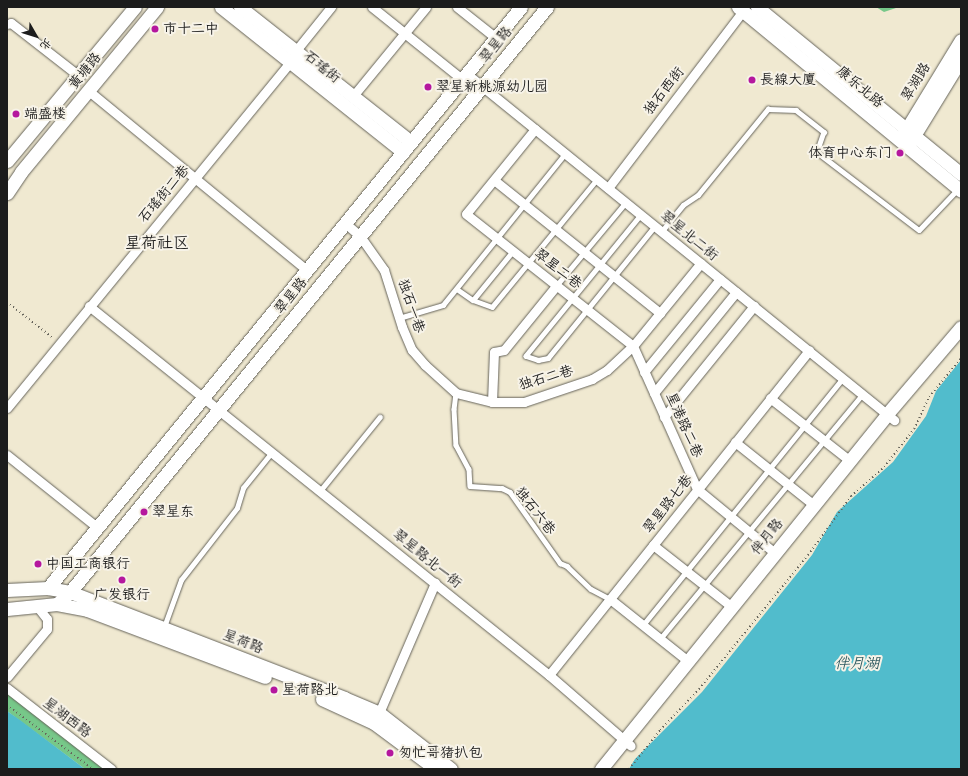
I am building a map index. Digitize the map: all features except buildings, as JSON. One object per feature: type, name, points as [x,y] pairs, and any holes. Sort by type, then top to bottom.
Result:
[{"type":"street","name":"黄塘路","points":[[7,161],[135,7]]},
{"type":"street","name":"黄塘路","points":[[7,193],[21,172],[90,92],[157,7]]},
{"type":"street","name":"石瑶街","points":[[221,7],[353,96],[407,147]]},
{"type":"street","name":"石瑶街二巷","points":[[7,408],[294,57],[298,48],[331,7]]},
{"type":"street","points":[[353,96],[426,7]]},
{"type":"street","points":[[458,7],[496,38]]},
{"type":"street","name":"翠星路","points":[[48,588],[521,7]]},
{"type":"street","name":"翠星路","points":[[57,604],[70,592],[547,7]]},
{"type":"street","name":"康乐北路","points":[[757,7],[907,138],[960,190]]},
{"type":"street","name":"翠星北二街","points":[[376,8],[404,33],[464,77],[482,86],[891,417]]},
{"type":"street","name":"石瑶街","points":[[248,9],[294,57],[407,147]]},
{"type":"street","name":"康乐北路","points":[[741,9],[907,138],[960,172]]},
{"type":"street","name":"独石西街","points":[[608,188],[741,9]]},
{"type":"street","points":[[7,24],[11,23],[79,76]]},
{"type":"street","name":"翠湖路","points":[[907,138],[961,40]]},
{"type":"street","name":"翠湖路","points":[[907,138],[961,59]]},
{"type":"street","points":[[90,92],[307,270]]},
{"type":"street","points":[[534,129],[494,180],[660,313]]},
{"type":"street","name":"翠星二巷","points":[[494,180],[466,214],[633,346]]},
{"type":"street","name":"独石一巷","points":[[345,223],[360,236],[384,270],[399,318],[412,350],[425,365],[456,393]]},
{"type":"street","name":"独石二巷","points":[[456,393],[492,402],[524,402],[592,379],[633,346],[701,263]]},
{"type":"street","points":[[644,372],[720,279]]},
{"type":"street","points":[[492,402],[494,352],[504,350],[556,286]]},
{"type":"street","points":[[654,393],[736,292]]},
{"type":"street","name":"翠星路北一街","points":[[89,306],[549,675],[627,744]]},
{"type":"street","points":[[664,417],[754,306]]},
{"type":"street","name":"伴月路","points":[[601,769],[627,744],[891,417],[961,327]]},
{"type":"street","name":"伴月路","points":[[612,769],[627,744],[688,661],[775,553],[850,461],[961,339]]},
{"type":"street","name":"星港路二巷","points":[[633,346],[697,489],[775,553]]},
{"type":"street","name":"翠星路七巷","points":[[549,675],[809,350]]},
{"type":"street","points":[[770,398],[850,461]]},
{"type":"street","points":[[734,442],[814,505]]},
{"type":"street","points":[[7,455],[97,527]]},
{"type":"street","points":[[653,544],[732,607]]},
{"type":"street","points":[[67,564],[83,576]]},
{"type":"street","points":[[377,718],[414,638],[435,583]]},
{"type":"street","name":"星荷路","points":[[7,590],[48,588],[70,592],[161,633],[377,718],[451,769]]},
{"type":"street","points":[[610,599],[688,661]]},
{"type":"street","name":"星荷路","points":[[7,609],[57,604],[87,610],[161,633]]},
{"type":"street","points":[[7,677],[47,629],[47,620],[37,606]]},
{"type":"street","name":"星湖西路","points":[[7,688],[111,769]]},
{"type":"street","name":"星荷路","points":[[377,718],[436,769]]},
{"type":"lane","points":[[641,215],[526,356],[538,360],[548,358],[614,276],[658,229],[683,205],[698,195],[768,109],[796,110],[824,132],[817,152],[919,230],[960,190]]},
{"type":"lane","points":[[399,318],[443,305],[565,154]]},
{"type":"lane","points":[[457,288],[473,300],[492,307],[597,179]]},
{"type":"lane","points":[[556,286],[626,202]]},
{"type":"lane","points":[[473,300],[513,251]]},
{"type":"lane","points":[[643,625],[843,378]]},
{"type":"lane","name":"独石六巷","points":[[456,393],[454,409],[456,445],[468,469],[470,486],[502,488],[510,492],[560,563],[567,566],[591,589],[610,599]]},
{"type":"lane","points":[[660,639],[750,532],[862,394]]},
{"type":"lane","points":[[320,491],[380,417]]},
{"type":"lane","points":[[161,633],[181,580],[237,508],[243,488],[272,452]]},
{"type":"path","points":[[7,302],[60,343]]},
{"type":"path","points":[[629,769],[660,730],[704,683],[808,555],[850,496],[884,467],[914,429],[929,397],[961,358]]},
{"type":"path","points":[[7,705],[93,769]]},
{"type":"green space","points":[[876,7],[899,7],[884,12]]},
{"type":"green space","points":[[7,692],[107,769],[85,769],[7,711]]},
{"type":"water","name":"伴月湖","points":[[961,360],[961,769],[629,769],[635,759],[702,692],[812,555],[837,512],[893,462],[926,416],[936,391]]},
{"type":"water","points":[[7,711],[20,720],[85,769],[7,769]]},
{"type":"place","name":"市十二中","points":[[155,29]]},
{"type":"place","name":"長線大廈","points":[[752,80]]},
{"type":"place","name":"翠星新桃源幼儿园","points":[[428,87]]},
{"type":"place","name":"端盛楼","points":[[16,114]]},
{"type":"place","name":"体育中心东门","points":[[900,153]]},
{"type":"place","name":"翠星东","points":[[144,512]]},
{"type":"place","name":"中国工商银行","points":[[38,564]]},
{"type":"place","name":"广发银行","points":[[122,580]]},
{"type":"place","name":"星荷路北","points":[[274,690]]},
{"type":"place","name":"匆忙哥猪扒包","points":[[390,753]]},
{"type":"district","name":"星荷社区","points":[[157,244]]}]
